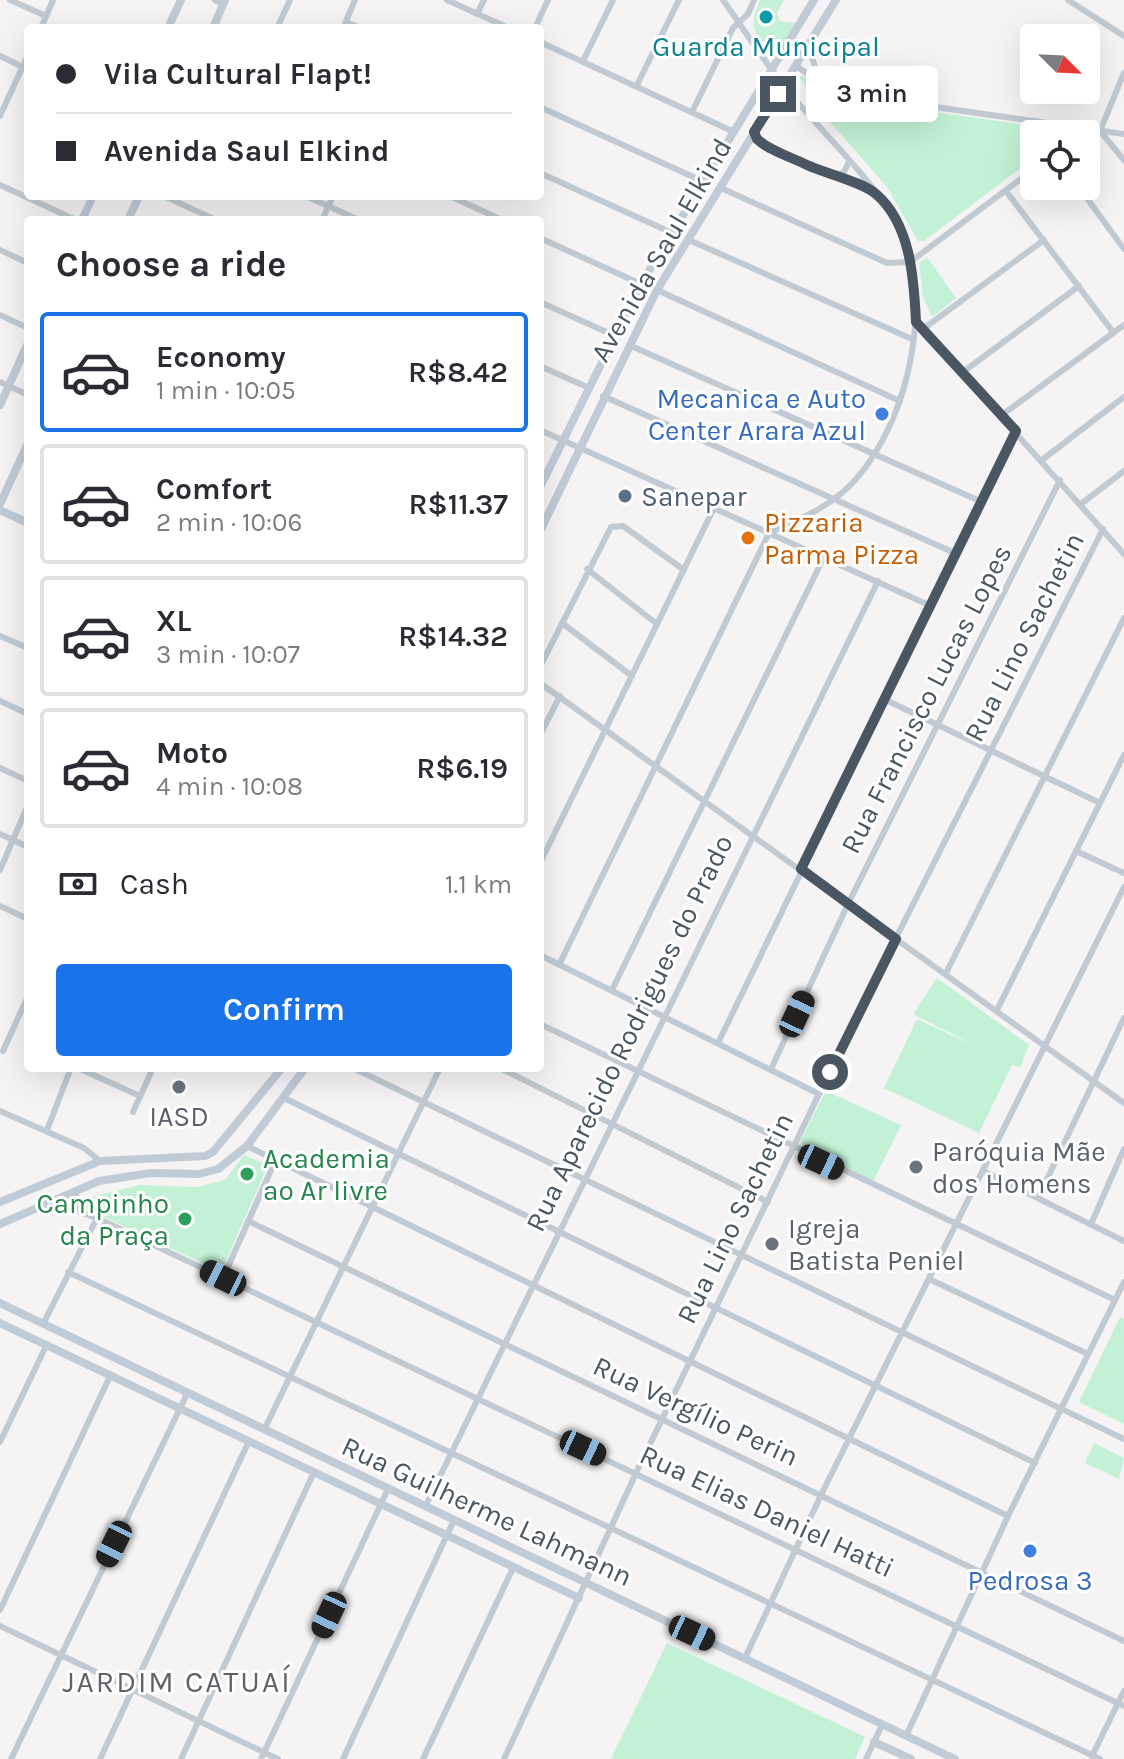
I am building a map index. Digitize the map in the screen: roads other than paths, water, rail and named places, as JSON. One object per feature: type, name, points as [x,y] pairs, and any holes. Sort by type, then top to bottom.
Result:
[{"type":"street","points":[[10,0],[46,16]]},
{"type":"street","points":[[43,24],[53,0]]},
{"type":"street","points":[[170,24],[181,0]]},
{"type":"street","points":[[279,24],[290,0]]},
{"type":"street","points":[[344,24],[355,0]]},
{"type":"street","points":[[447,0],[500,24]]},
{"type":"street","points":[[477,14],[484,0]]},
{"type":"street","points":[[537,24],[548,0]]},
{"type":"street","points":[[583,61],[613,0]]},
{"type":"street","points":[[637,85],[679,0]]},
{"type":"street","points":[[559,965],[769,533],[833,501],[856,480],[875,453],[900,401],[916,322],[910,262],[894,220],[876,193],[783,85],[723,0]]},
{"type":"street","points":[[692,112],[733,28],[740,23],[754,0]]},
{"type":"street","name":"Avenida Saul Elkind","points":[[544,478],[613,335],[670,232],[814,0]]},
{"type":"street","name":"Avenida Saul Elkind","points":[[544,522],[657,290],[836,0]]},
{"type":"street","points":[[1068,0],[1124,36]]},
{"type":"street","points":[[214,24],[221,1]]},
{"type":"street","points":[[544,44],[732,131]]},
{"type":"street","points":[[808,47],[820,80]]},
{"type":"street","points":[[0,56],[23,67],[0,116]]},
{"type":"street","points":[[796,66],[837,93],[1028,120]]},
{"type":"street","points":[[1100,131],[1123,76]]},
{"type":"street","points":[[544,109],[702,181]]},
{"type":"street","points":[[1100,131],[1124,134]]},
{"type":"street","points":[[1100,131],[1124,160]]},
{"type":"street","points":[[754,132],[765,145],[876,193]]},
{"type":"street","points":[[835,177],[844,172],[849,162]]},
{"type":"street","points":[[544,175],[670,232]]},
{"type":"street","points":[[721,188],[887,263],[910,262],[1020,180]]},
{"type":"street","points":[[0,185],[24,196]]},
{"type":"street","points":[[1006,191],[1113,332]]},
{"type":"street","points":[[34,200],[70,216]]},
{"type":"street","points":[[173,200],[207,216]]},
{"type":"street","points":[[315,200],[350,216]]},
{"type":"street","points":[[324,216],[331,200]]},
{"type":"street","points":[[463,200],[494,216]]},
{"type":"street","points":[[1088,200],[1124,249]]},
{"type":"street","points":[[544,240],[641,284]]},
{"type":"street","points":[[689,240],[912,339]]},
{"type":"street","points":[[923,329],[1044,240]]},
{"type":"street","points":[[0,250],[24,261]]},
{"type":"street","points":[[963,372],[1079,286]]},
{"type":"street","points":[[657,290],[900,401]]},
{"type":"street","points":[[544,304],[613,335]]},
{"type":"street","points":[[0,315],[24,326]]},
{"type":"street","points":[[916,322],[1123,551]]},
{"type":"street","points":[[1002,415],[1124,325]]},
{"type":"street","points":[[629,345],[982,502]]},
{"type":"street","points":[[0,405],[4,384],[24,350]]},
{"type":"street","points":[[544,368],[587,387]]},
{"type":"street","points":[[4,384],[24,393]]},
{"type":"street","points":[[603,396],[957,554]]},
{"type":"street","points":[[1042,460],[1124,397]]},
{"type":"street","points":[[718,1043],[1016,431]]},
{"type":"street","points":[[544,432],[931,606]]},
{"type":"street","points":[[24,460],[0,507],[24,521]]},
{"type":"street","points":[[1081,504],[1124,471]]},
{"type":"street","name":"Rua Francisco Lucas Lopes","points":[[771,1069],[848,904],[1060,480]]},
{"type":"street","points":[[544,855],[714,508]]},
{"type":"street","points":[[544,659],[607,530],[617,525],[684,570]]},
{"type":"street","name":"Rua Lino Sachetin","points":[[504,1759],[662,1418],[819,1094],[1103,529]]},
{"type":"street","points":[[612,990],[824,557]]},
{"type":"street","points":[[587,569],[657,624]]},
{"type":"street","name":"Rua Aparecido Rodrigues do Prado","points":[[425,1507],[531,1284],[878,581]]},
{"type":"street","points":[[946,973],[1047,777],[1124,618]]},
{"type":"street","points":[[562,623],[632,676]]},
{"type":"street","points":[[0,636],[24,646]]},
{"type":"street","points":[[544,686],[1124,1103]]},
{"type":"street","points":[[544,727],[560,696]]},
{"type":"street","points":[[884,699],[1100,803]]},
{"type":"street","points":[[0,701],[24,712]]},
{"type":"street","points":[[997,1010],[1124,755]]},
{"type":"street","points":[[0,768],[24,779]]},
{"type":"street","points":[[0,870],[24,814]]},
{"type":"street","points":[[0,834],[24,845]]},
{"type":"street","points":[[1076,851],[1124,873]]},
{"type":"street","points":[[745,1658],[821,1495],[1124,887]]},
{"type":"street","points":[[0,906],[24,917]]},
{"type":"street","points":[[544,957],[819,1094]]},
{"type":"street","points":[[3,1051],[24,1005]]},
{"type":"street","points":[[1038,1198],[1124,1018]]},
{"type":"street","points":[[544,1026],[1115,1300]]},
{"type":"street","points":[[0,1031],[10,1036]]},
{"type":"street","points":[[47,1130],[69,1072]]},
{"type":"street","points":[[87,1072],[140,1096]]},
{"type":"street","points":[[133,1112],[151,1072]]},
{"type":"street","points":[[0,1202],[100,1161],[205,1156],[221,1145],[279,1072]]},
{"type":"street","points":[[0,1224],[99,1181],[151,1173],[199,1174],[218,1169],[247,1146],[302,1072]]},
{"type":"street","points":[[362,1072],[1124,1439]]},
{"type":"street","points":[[264,1430],[438,1072]]},
{"type":"street","points":[[508,1072],[768,1202]]},
{"type":"street","points":[[282,1097],[1035,1463]]},
{"type":"street","points":[[0,1111],[84,1148],[100,1161]]},
{"type":"street","points":[[247,1146],[1008,1516]]},
{"type":"street","points":[[1091,1224],[1124,1149]]},
{"type":"street","points":[[180,1156],[180,1174]]},
{"type":"street","points":[[223,1278],[276,1159]]},
{"type":"street","points":[[983,1171],[1124,1241]]},
{"type":"street","points":[[75,1190],[78,1204],[86,1214]]},
{"type":"street","name":"Rua Elias Daniel Hatti","points":[[47,1201],[97,1218],[315,1320],[1121,1704]]},
{"type":"street","points":[[43,1324],[97,1218]]},
{"type":"street","name":"Rua Vergílio Perin","points":[[248,1221],[1124,1641]]},
{"type":"street","points":[[68,1272],[1094,1758],[1121,1704],[1124,1691]]},
{"type":"street","points":[[929,1279],[1088,1354]]},
{"type":"street","points":[[906,1736],[1008,1516],[1124,1282]]},
{"type":"street","name":"Rua Guilherme Lahmann","points":[[0,1303],[955,1759]]},
{"type":"street","points":[[0,1323],[579,1598]]},
{"type":"street","points":[[0,1442],[47,1344]]},
{"type":"street","points":[[0,1610],[111,1374]]},
{"type":"street","points":[[11,1759],[187,1394]]},
{"type":"street","points":[[100,1759],[249,1441]]},
{"type":"street","points":[[181,1759],[314,1472]]},
{"type":"street","points":[[263,1756],[388,1489]]},
{"type":"street","points":[[343,1759],[454,1520]]},
{"type":"street","points":[[423,1759],[513,1568]]},
{"type":"street","points":[[0,1626],[199,1721],[263,1756],[278,1759]]},
{"type":"street","points":[[866,1759],[882,1725]]},
{"type":"street","points":[[874,1742],[911,1759]]},
{"type":"place","name":"Guarda Municipal","points":[[766,17]]},
{"type":"place","name":"Mecanica e Auto Center Arara Azul","points":[[882,414]]},
{"type":"place","name":"Sanepar","points":[[625,496]]},
{"type":"place","name":"Pizzaria Parma Pizza","points":[[748,538]]},
{"type":"place","name":"IASD","points":[[179,1087]]},
{"type":"place","name":"Paróquia Mãe dos Homens","points":[[916,1167]]},
{"type":"place","name":"Academia ao Ar livre","points":[[247,1174]]},
{"type":"place","name":"Campinho da Praça","points":[[185,1219]]},
{"type":"place","name":"Igreja Batista Peniel","points":[[772,1244]]},
{"type":"place","name":"Pedrosa 3","points":[[1030,1551]]},
{"type":"district","name":"JARDIM CATUAÍ","points":[[177,1682]]}]
